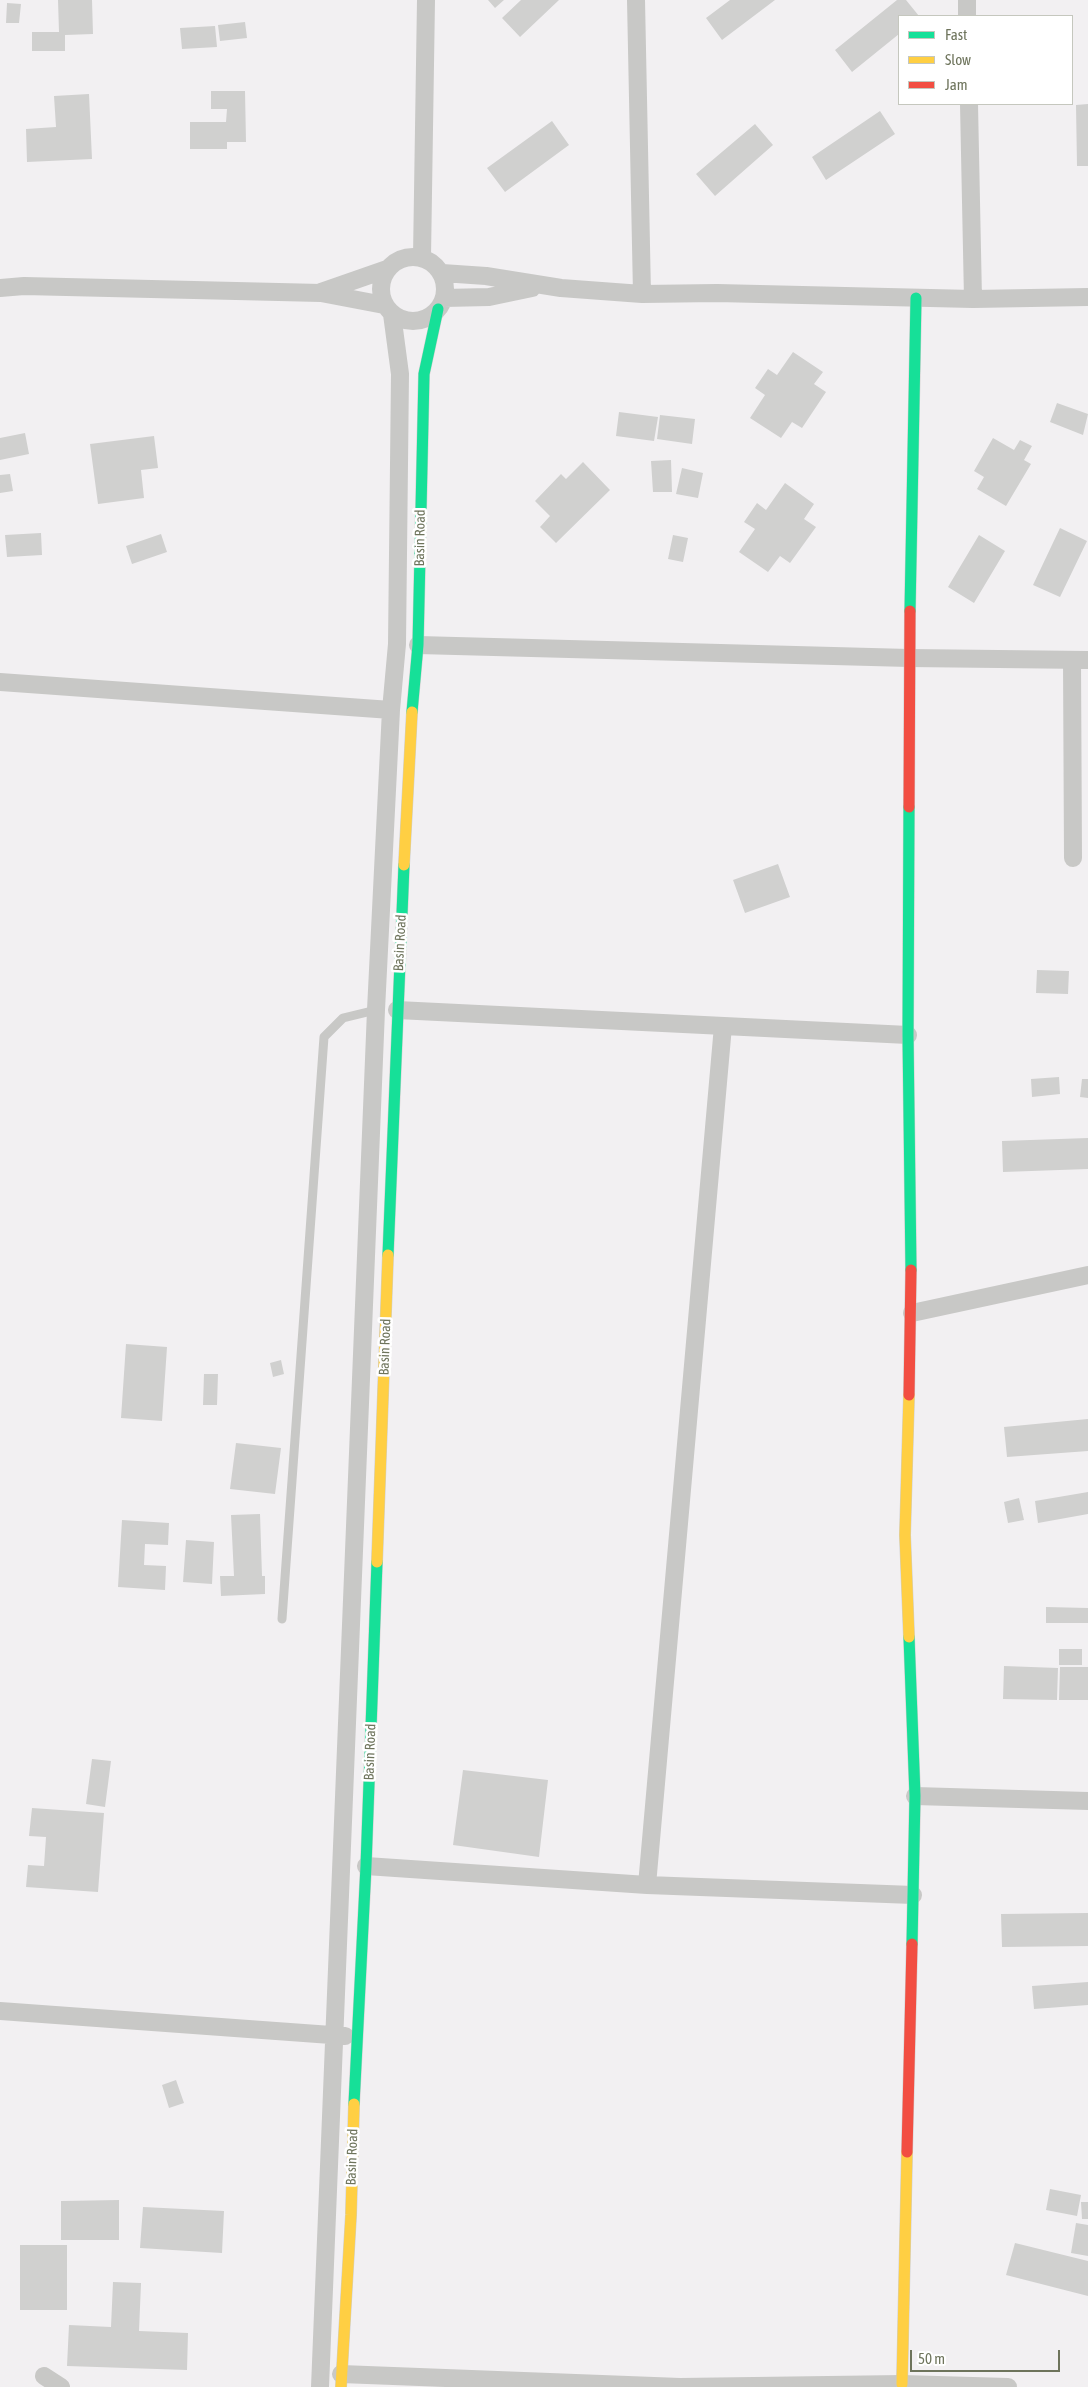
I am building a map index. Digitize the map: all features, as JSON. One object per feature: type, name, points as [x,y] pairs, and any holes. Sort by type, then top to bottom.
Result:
[{"type":"street","points":[[422,258],[426,0]]},
{"type":"street","points":[[636,0],[642,294]]},
{"type":"street","points":[[967,0],[968,15]]},
{"type":"street","points":[[969,105],[974,299]]},
{"type":"street","points":[[0,288],[34,286],[321,292],[388,310],[403,320],[416,321],[428,318],[441,304],[445,285],[442,273],[433,264],[422,258],[409,256],[397,260],[381,280],[380,292],[388,310]]},
{"type":"street","points":[[321,292],[388,269]]},
{"type":"street","points":[[442,273],[486,276],[542,286],[642,294],[717,293],[974,299],[1088,297]]},
{"type":"street","points":[[441,304],[489,297],[542,286]]},
{"type":"street","points":[[902,2384],[915,1796],[905,1535],[912,1313],[908,1035],[909,658],[916,298]]},
{"type":"street","name":"Basin Road","points":[[341,2381],[351,2215],[356,2036],[366,1866],[397,1010],[412,711],[418,645],[424,374],[430,340],[441,304]]},
{"type":"street","name":"Basin Road","points":[[320,2387],[376,1010],[391,710],[397,644],[400,374],[388,310]]},
{"type":"street","points":[[418,645],[909,658],[1080,660],[1073,858]]},
{"type":"street","points":[[0,682],[391,710]]},
{"type":"street","points":[[397,1010],[908,1035]]},
{"type":"street","points":[[647,1885],[723,1026]]},
{"type":"street","points":[[912,1313],[1088,1275]]},
{"type":"street","points":[[362,1333],[385,1332]]},
{"type":"street","points":[[915,1796],[1088,1801]]},
{"type":"street","points":[[366,1866],[647,1885],[913,1896]]},
{"type":"street","points":[[0,2011],[356,2036]]},
{"type":"street","points":[[44,2376],[62,2387]]},
{"type":"street","points":[[341,2381],[680,2387],[902,2384],[1008,2387]]},
{"type":"lane","points":[[282,1619],[324,1037],[343,1018],[376,1010]]},
{"type":"building","points":[[58,0],[92,0],[93,34],[65,35],[65,51],[32,51],[32,32],[59,32]]},
{"type":"building","points":[[488,0],[504,0],[495,8]]},
{"type":"building","points":[[521,0],[559,0],[520,37],[502,18]]},
{"type":"building","points":[[730,0],[775,0],[722,40],[706,18]]},
{"type":"building","points":[[897,0],[906,0],[918,15],[898,15],[898,35],[852,72],[835,50]]},
{"type":"building","points":[[7,3],[21,4],[19,23],[6,23]]},
{"type":"building","points":[[245,22],[247,38],[220,41],[218,25]]},
{"type":"building","points":[[215,26],[217,47],[182,49],[180,28]]},
{"type":"building","points":[[211,91],[245,91],[246,142],[227,142],[227,149],[190,149],[190,122],[226,122],[227,109],[211,109]]},
{"type":"building","points":[[89,94],[92,159],[27,162],[26,129],[56,127],[54,96]]},
{"type":"building","points":[[1088,104],[1088,166],[1077,166],[1076,105]]},
{"type":"building","points":[[880,111],[895,134],[826,180],[812,157]]},
{"type":"building","points":[[552,121],[569,145],[505,192],[487,168]]},
{"type":"building","points":[[755,124],[773,145],[715,196],[696,174]]},
{"type":"building","points":[[793,352],[823,372],[814,384],[826,392],[802,428],[792,422],[781,438],[750,418],[765,395],[755,388],[768,369],[777,375]]},
{"type":"building","points":[[1057,403],[1088,414],[1083,435],[1050,422]]},
{"type":"building","points":[[619,412],[658,417],[654,441],[616,436]]},
{"type":"building","points":[[660,415],[695,419],[692,444],[657,439]]},
{"type":"building","points":[[25,433],[29,454],[0,460],[0,438]]},
{"type":"building","points":[[154,436],[158,468],[141,470],[144,498],[98,504],[90,444]]},
{"type":"building","points":[[993,438],[1014,450],[1020,440],[1032,446],[1024,460],[1031,464],[1006,506],[977,489],[984,477],[974,471]]},
{"type":"building","points":[[671,460],[672,492],[653,492],[651,461]]},
{"type":"building","points":[[583,462],[610,490],[556,543],[540,527],[550,516],[535,501],[561,474],[566,479]]},
{"type":"building","points":[[682,468],[703,473],[698,498],[676,494]]},
{"type":"building","points":[[10,474],[13,491],[0,493],[0,475]]},
{"type":"building","points":[[785,483],[814,504],[804,519],[816,527],[790,563],[780,556],[768,572],[739,552],[755,529],[744,522],[757,503],[766,510]]},
{"type":"building","points":[[1060,528],[1087,541],[1060,597],[1033,585]]},
{"type":"building","points":[[41,533],[42,555],[7,557],[5,535]]},
{"type":"building","points":[[161,534],[167,552],[132,564],[126,546]]},
{"type":"building","points":[[673,535],[688,538],[683,562],[668,559]]},
{"type":"building","points":[[979,535],[1005,551],[974,603],[948,587]]},
{"type":"building","points":[[778,864],[790,897],[745,913],[733,880]]},
{"type":"building","points":[[1037,970],[1069,971],[1068,994],[1036,993]]},
{"type":"building","points":[[1059,1077],[1060,1094],[1032,1097],[1031,1079]]},
{"type":"building","points":[[1082,1079],[1088,1079],[1088,1098],[1080,1097]]},
{"type":"building","points":[[1088,1138],[1088,1169],[1003,1172],[1002,1141]]},
{"type":"building","points":[[126,1344],[167,1347],[162,1421],[121,1418]]},
{"type":"building","points":[[281,1360],[284,1374],[273,1377],[270,1363]]},
{"type":"building","points":[[204,1374],[218,1374],[217,1405],[203,1405]]},
{"type":"building","points":[[1088,1419],[1088,1451],[1007,1457],[1004,1427]]},
{"type":"building","points":[[236,1443],[281,1448],[275,1494],[230,1489]]},
{"type":"building","points":[[1088,1492],[1088,1514],[1038,1523],[1035,1501]]},
{"type":"building","points":[[1019,1498],[1024,1520],[1008,1523],[1004,1502]]},
{"type":"building","points":[[260,1514],[262,1576],[265,1576],[265,1594],[221,1596],[220,1576],[234,1576],[231,1515]]},
{"type":"building","points":[[122,1520],[169,1523],[168,1545],[145,1544],[144,1565],[166,1566],[165,1590],[118,1587]]},
{"type":"building","points":[[186,1540],[214,1542],[212,1584],[183,1582]]},
{"type":"building","points":[[1046,1607],[1088,1608],[1088,1623],[1046,1623]]},
{"type":"building","points":[[1059,1649],[1082,1649],[1082,1665],[1059,1665]]},
{"type":"building","points":[[1004,1666],[1058,1668],[1057,1700],[1003,1699]]},
{"type":"building","points":[[1060,1667],[1088,1667],[1088,1700],[1059,1700]]},
{"type":"building","points":[[92,1759],[111,1761],[105,1807],[86,1804]]},
{"type":"building","points":[[463,1770],[548,1780],[539,1857],[453,1845]]},
{"type":"building","points":[[32,1808],[104,1813],[98,1892],[26,1887],[28,1865],[44,1866],[46,1837],[29,1836]]},
{"type":"building","points":[[1088,1913],[1088,1946],[1002,1947],[1001,1914]]},
{"type":"building","points":[[1088,1982],[1088,2005],[1034,2009],[1032,1986]]},
{"type":"building","points":[[176,2080],[184,2103],[169,2108],[162,2085]]},
{"type":"building","points":[[1050,2189],[1081,2195],[1077,2216],[1046,2210]]},
{"type":"building","points":[[119,2200],[119,2240],[61,2240],[61,2201]]},
{"type":"building","points":[[1081,2202],[1088,2202],[1088,2219],[1082,2219]]},
{"type":"building","points":[[143,2207],[224,2211],[222,2253],[140,2248]]},
{"type":"building","points":[[1076,2223],[1088,2225],[1088,2256],[1071,2253]]},
{"type":"building","points":[[1015,2243],[1088,2261],[1088,2296],[1006,2275]]},
{"type":"building","points":[[20,2245],[67,2245],[67,2310],[20,2310]]},
{"type":"building","points":[[113,2282],[141,2283],[139,2331],[188,2333],[187,2370],[67,2366],[69,2325],[111,2327]]},
{"type":"traffic: fast","points":[[910,611],[916,298]]},
{"type":"traffic: fast","points":[[412,712],[418,645],[424,374],[438,309]]},
{"type":"traffic: fast","points":[[909,807],[908,1035],[911,1270]]},
{"type":"traffic: fast","points":[[388,1255],[404,865]]},
{"type":"traffic: fast","points":[[354,2104],[366,1866],[377,1562]]},
{"type":"traffic: fast","points":[[909,1637],[915,1796],[912,1944]]},
{"type":"traffic: slow","points":[[404,865],[412,712]]},
{"type":"traffic: slow","points":[[377,1562],[388,1255]]},
{"type":"traffic: slow","points":[[909,1395],[905,1535],[909,1637]]},
{"type":"traffic: slow","points":[[341,2387],[351,2215],[354,2104]]},
{"type":"traffic: slow","points":[[902,2384],[907,2152]]},
{"type":"traffic: jam","points":[[909,807],[910,611]]},
{"type":"traffic: jam","points":[[909,1395],[911,1270]]},
{"type":"traffic: jam","points":[[907,2152],[912,1944]]}]
